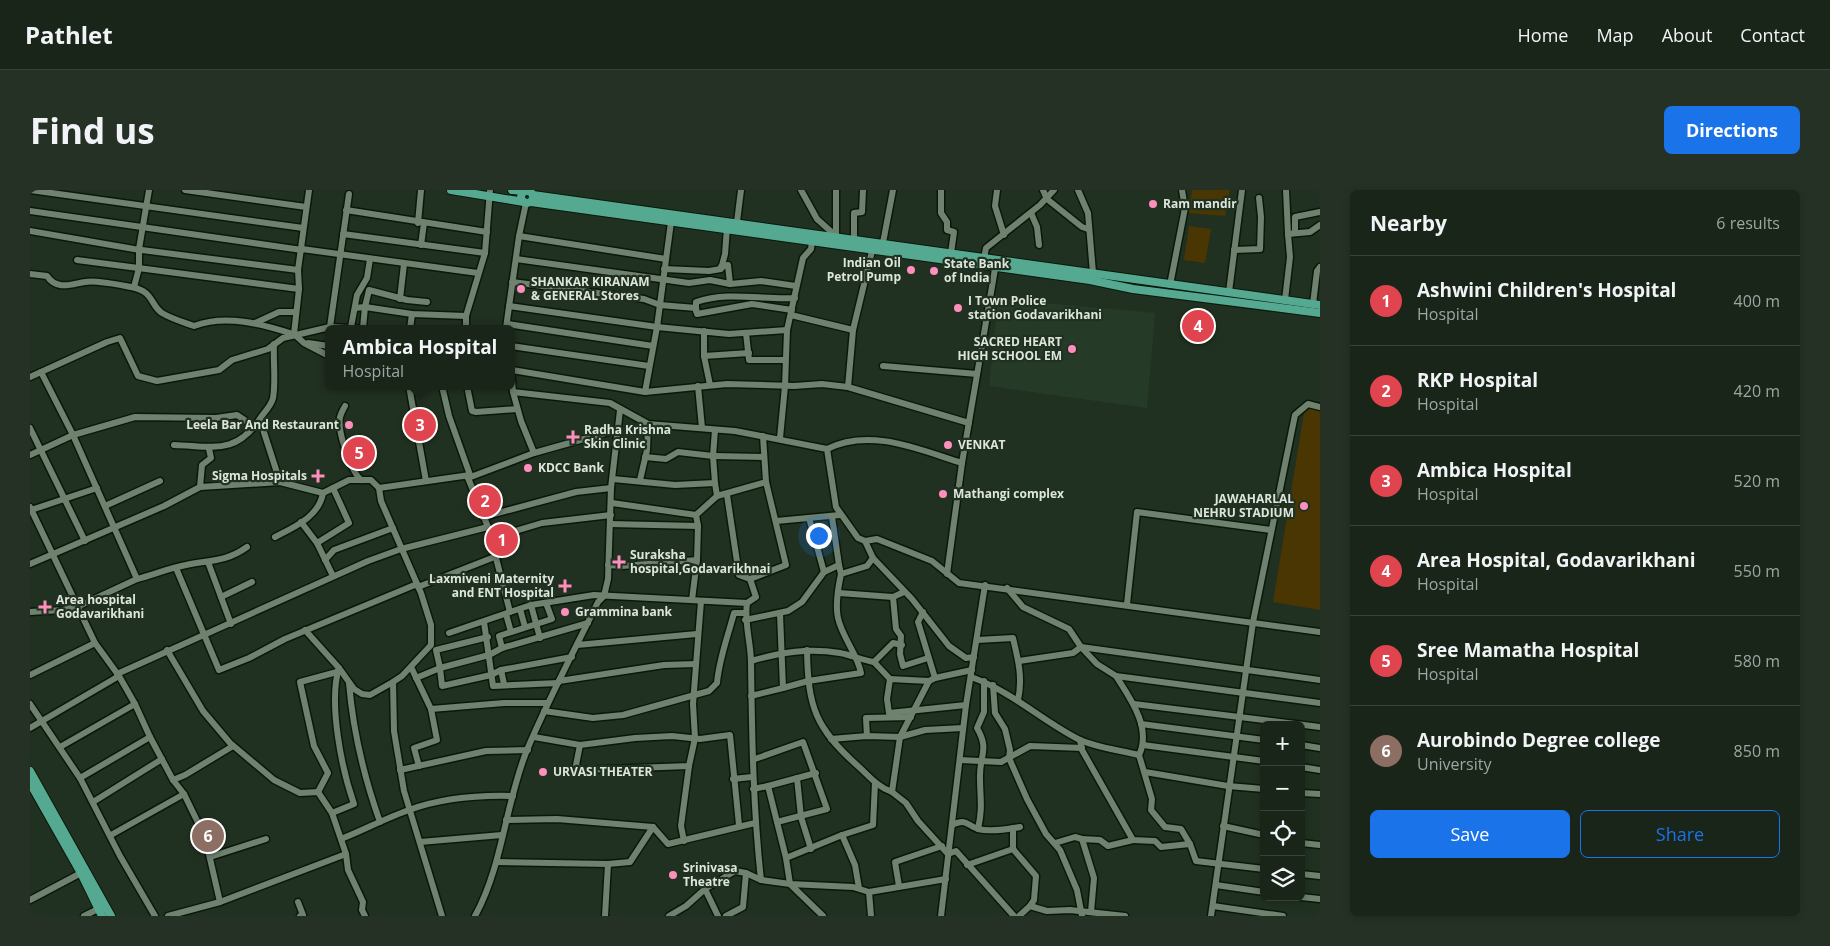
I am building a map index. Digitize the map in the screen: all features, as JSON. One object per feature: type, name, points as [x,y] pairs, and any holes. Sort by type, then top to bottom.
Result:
[{"type":"main road","points":[[451,190],[528,196],[836,235],[951,253],[1014,266],[1320,313]]},
{"type":"main road","points":[[512,190],[528,196],[671,222],[727,228],[881,252],[986,261]]},
{"type":"main road","points":[[1014,266],[1093,273],[1126,283],[1170,285],[1317,305]]},
{"type":"main road","points":[[30,771],[111,916]]},
{"type":"main road","points":[[30,783],[82,873],[100,912]]},
{"type":"street","points":[[30,190],[303,228]]},
{"type":"street","points":[[134,287],[139,268],[139,249],[149,190]]},
{"type":"street","points":[[185,190],[306,207]]},
{"type":"street","points":[[294,334],[299,289],[298,270],[309,190]]},
{"type":"street","points":[[421,190],[421,245]]},
{"type":"street","points":[[737,222],[741,190]]},
{"type":"street","points":[[836,190],[836,235]]},
{"type":"street","points":[[854,239],[854,213],[862,212],[863,190]]},
{"type":"street","points":[[881,252],[893,190]]},
{"type":"street","points":[[941,190],[941,213],[947,222],[947,230],[954,232],[951,253]]},
{"type":"street","points":[[997,190],[995,206],[1004,235]]},
{"type":"street","points":[[1043,190],[1047,199],[1088,229]]},
{"type":"street","points":[[986,261],[986,248],[1031,213],[1054,190]]},
{"type":"street","points":[[1078,190],[1087,210],[1093,273]]},
{"type":"street","points":[[1170,285],[1186,208],[1182,190]]},
{"type":"street","points":[[1229,292],[1242,190]]},
{"type":"street","points":[[1286,190],[1291,233],[1286,300]]},
{"type":"street","points":[[804,191],[817,219],[836,235]]},
{"type":"street","points":[[466,325],[466,316],[485,253],[490,193]]},
{"type":"street","points":[[330,325],[349,194]]},
{"type":"street","points":[[506,325],[519,236],[528,196]]},
{"type":"street","points":[[1234,250],[1260,249],[1261,218],[1259,198]]},
{"type":"street","points":[[346,210],[487,232]]},
{"type":"street","points":[[30,211],[478,273]]},
{"type":"street","points":[[1291,233],[1295,217],[1320,212]]},
{"type":"street","points":[[1031,213],[1037,227],[1039,245]]},
{"type":"street","points":[[645,392],[658,327],[671,222]]},
{"type":"street","points":[[1291,233],[1310,232],[1320,226]]},
{"type":"street","points":[[721,267],[725,254],[727,228]]},
{"type":"street","points":[[30,231],[139,249],[298,270]]},
{"type":"street","points":[[343,234],[485,253]]},
{"type":"street","points":[[519,236],[666,259]]},
{"type":"street","points":[[780,438],[786,386],[787,330],[803,258],[811,249],[812,241]]},
{"type":"street","points":[[848,387],[852,330],[874,241]]},
{"type":"street","points":[[351,325],[357,295],[369,271],[370,259]]},
{"type":"street","points":[[516,259],[689,282],[710,280],[730,284],[761,281],[796,286]]},
{"type":"street","points":[[77,260],[299,289]]},
{"type":"street","points":[[947,574],[962,463],[996,263]]},
{"type":"street","points":[[400,299],[404,264]]},
{"type":"street","points":[[664,269],[709,270],[721,269],[721,267],[728,265],[730,284]]},
{"type":"street","points":[[1317,305],[1317,271],[1320,267]]},
{"type":"street","points":[[30,274],[47,276],[51,282],[63,285],[78,285],[85,282],[134,287],[151,296],[160,312],[194,326],[207,321],[255,323],[294,334],[304,343],[325,354]]},
{"type":"street","points":[[512,282],[627,296],[660,305],[696,311],[752,304],[852,330]]},
{"type":"street","points":[[365,325],[364,307],[369,290],[400,299],[427,302]]},
{"type":"street","points":[[696,311],[696,302],[710,297],[729,296],[776,300],[794,298]]},
{"type":"street","points":[[509,306],[658,327],[729,334],[787,330]]},
{"type":"street","points":[[355,308],[364,307],[412,314],[466,316]]},
{"type":"street","points":[[255,323],[279,312],[296,312]]},
{"type":"street","points":[[411,325],[412,314]]},
{"type":"street","points":[[30,377],[106,342],[120,338],[138,376],[157,381],[219,370],[232,360],[268,349],[283,338],[325,328]]},
{"type":"street","points":[[515,328],[654,346]]},
{"type":"street","points":[[704,331],[704,356],[710,385]]},
{"type":"street","points":[[746,333],[749,360],[785,360]]},
{"type":"street","points":[[304,343],[325,346]]},
{"type":"street","points":[[174,445],[204,446],[209,449],[229,446],[255,427],[273,399],[274,344]]},
{"type":"street","points":[[515,347],[649,366]]},
{"type":"street","points":[[704,356],[749,353]]},
{"type":"street","points":[[883,366],[977,374]]},
{"type":"street","points":[[515,370],[645,392],[710,385],[786,386],[822,384],[848,387],[969,423]]},
{"type":"street","points":[[41,372],[74,435],[137,579]]},
{"type":"street","points":[[698,386],[702,428]]},
{"type":"street","points":[[410,390],[426,481]]},
{"type":"street","points":[[443,390],[449,416],[469,477],[492,538],[511,632]]},
{"type":"street","points":[[468,392],[472,411],[517,409]]},
{"type":"street","points":[[534,453],[517,409],[513,392],[610,403],[648,424],[702,428],[780,438],[827,449],[840,442],[890,441],[962,463]]},
{"type":"street","points":[[1211,916],[1228,786],[1253,622],[1295,415],[1308,404],[1320,407]]},
{"type":"street","points":[[345,406],[340,416],[340,424],[352,470],[361,480]]},
{"type":"street","points":[[474,916],[497,862],[502,835],[513,796],[528,750],[547,703],[572,657],[598,602],[604,596],[608,580],[611,488],[616,430],[620,410]]},
{"type":"street","points":[[30,455],[74,435],[135,417],[216,418],[237,415],[255,427]]},
{"type":"street","points":[[260,420],[280,482]]},
{"type":"street","points":[[640,480],[646,457],[648,424]]},
{"type":"street","points":[[30,428],[40,452],[85,540]]},
{"type":"street","points":[[379,488],[469,477],[534,453],[573,444],[598,434],[616,430]]},
{"type":"street","points":[[715,430],[714,456],[717,496]]},
{"type":"street","points":[[727,495],[739,575],[750,579],[786,565],[766,482],[763,436]]},
{"type":"street","points":[[200,487],[202,465],[211,458],[209,449]]},
{"type":"street","points":[[827,449],[836,507],[858,538],[865,541],[877,538],[932,561],[959,583],[1126,604],[1320,632]]},
{"type":"street","points":[[646,457],[666,459],[678,452],[714,456],[764,457]]},
{"type":"street","points":[[613,479],[638,483],[640,480],[675,485],[715,483]]},
{"type":"street","points":[[30,564],[115,528],[200,487],[280,482],[323,493],[349,480],[371,480],[379,488],[381,501],[418,585],[431,624],[431,645],[411,667],[393,682],[370,695],[362,694],[349,683],[305,630]]},
{"type":"street","points":[[105,506],[160,481]]},
{"type":"street","points":[[696,515],[717,496],[727,495],[766,482]]},
{"type":"street","points":[[97,488],[31,509],[79,606],[95,643],[118,675],[135,704],[150,737],[184,794],[205,837],[220,902]]},
{"type":"street","points":[[318,543],[349,523],[333,488]]},
{"type":"street","points":[[483,517],[576,492],[611,488]]},
{"type":"street","points":[[275,537],[301,522],[321,503],[323,493]]},
{"type":"street","points":[[612,503],[696,515]]},
{"type":"street","points":[[1126,604],[1137,512],[1271,530]]},
{"type":"street","points":[[492,538],[542,522],[611,515]]},
{"type":"street","points":[[692,600],[697,560],[698,526],[696,515]]},
{"type":"street","points":[[776,521],[840,515]]},
{"type":"street","points":[[751,696],[808,681],[861,673],[858,659],[838,619],[841,574],[838,565],[832,517]]},
{"type":"street","points":[[809,518],[824,572]]},
{"type":"street","points":[[301,522],[318,543],[333,576]]},
{"type":"street","points":[[610,524],[698,526]]},
{"type":"street","points":[[30,528],[38,525]]},
{"type":"street","points":[[30,728],[118,675],[167,650],[231,624],[333,576],[401,549],[488,527]]},
{"type":"street","points":[[325,560],[334,550],[393,528]]},
{"type":"street","points":[[865,541],[873,558],[923,612],[949,646],[966,658],[974,657]]},
{"type":"street","points":[[30,612],[63,610],[79,606],[137,579],[176,568],[234,557],[248,547]]},
{"type":"street","points":[[176,568],[219,670],[305,630],[497,556]]},
{"type":"street","points":[[841,574],[867,566],[873,558]]},
{"type":"street","points":[[608,565],[622,566],[697,560]]},
{"type":"street","points":[[208,562],[231,624]]},
{"type":"street","points":[[544,711],[593,718],[623,715],[709,691],[718,683],[719,664],[723,658],[734,613],[745,617],[780,614],[802,602],[824,572],[838,565]]},
{"type":"street","points":[[448,634],[531,605],[582,595],[747,603],[756,597],[750,579]]},
{"type":"street","points":[[221,597],[252,582]]},
{"type":"street","points":[[942,916],[963,728],[985,585]]},
{"type":"street","points":[[1007,588],[1022,607],[1069,629],[1081,647],[1097,664],[1116,676],[1134,704],[1141,724],[1143,745],[1139,755],[1152,799],[1151,810],[1165,827],[1181,829],[1190,844],[1196,861],[1260,868]]},
{"type":"street","points":[[839,593],[893,597],[904,592]]},
{"type":"street","points":[[893,597],[896,629],[902,645],[900,654],[903,666],[928,658]]},
{"type":"street","points":[[684,841],[681,826],[689,766],[695,738],[693,696],[701,601]]},
{"type":"street","points":[[502,648],[499,636],[552,619],[546,603]]},
{"type":"street","points":[[747,603],[745,617],[751,661],[755,760],[752,777],[761,880]]},
{"type":"street","points":[[531,605],[540,638]]},
{"type":"street","points":[[520,609],[525,627]]},
{"type":"street","points":[[892,792],[900,737],[911,717],[913,709],[932,680],[918,622],[923,612]]},
{"type":"street","points":[[780,614],[784,688]]},
{"type":"street","points":[[484,622],[488,638],[488,655],[493,686],[558,682],[664,665],[696,664]]},
{"type":"street","points":[[416,678],[440,668],[488,655],[502,648],[588,623]]},
{"type":"street","points":[[577,645],[697,634]]},
{"type":"street","points":[[488,638],[436,650],[442,686],[491,675],[501,670],[572,657]]},
{"type":"street","points":[[977,640],[1013,638],[1019,661],[1021,687],[1018,700]]},
{"type":"street","points":[[30,666],[32,674],[95,643]]},
{"type":"street","points":[[874,662],[893,643],[902,645]]},
{"type":"street","points":[[1019,661],[1073,652],[1081,647],[1245,672],[1320,680]]},
{"type":"street","points":[[167,650],[203,711],[233,746],[274,780],[300,793],[318,792]]},
{"type":"street","points":[[807,650],[808,681],[812,705],[820,726],[830,739],[875,783],[892,792],[906,803],[918,821],[948,854]]},
{"type":"street","points":[[751,661],[783,652],[807,650],[843,654],[874,662],[890,679],[932,680],[972,673],[1080,740],[1139,755]]},
{"type":"street","points":[[411,667],[431,710],[438,740],[414,748],[419,766]]},
{"type":"street","points":[[318,792],[328,774],[314,746],[300,682],[338,670]]},
{"type":"street","points":[[332,813],[354,804],[346,782],[340,748],[335,695],[338,670]]},
{"type":"street","points":[[501,670],[504,684]]},
{"type":"street","points":[[1116,676],[1243,691],[1320,703]]},
{"type":"street","points":[[890,679],[888,699],[890,714]]},
{"type":"street","points":[[978,829],[982,811],[980,777],[984,740],[977,728],[984,712],[984,681]]},
{"type":"street","points":[[393,682],[394,731],[400,770],[442,916]]},
{"type":"street","points":[[349,683],[356,737],[367,784],[380,822]]},
{"type":"street","points":[[993,685],[995,713],[1005,729],[1010,750],[1009,758],[1027,799],[1046,834],[1055,844],[1077,890],[1082,914]]},
{"type":"street","points":[[431,710],[504,703],[547,703]]},
{"type":"street","points":[[30,704],[80,778],[111,835],[120,856],[155,916]]},
{"type":"street","points":[[60,747],[135,704]]},
{"type":"street","points":[[1134,704],[1320,727]]},
{"type":"street","points":[[868,736],[866,718],[913,709],[966,705]]},
{"type":"street","points":[[890,714],[911,717]]},
{"type":"street","points":[[1141,724],[1260,739]]},
{"type":"street","points":[[830,739],[868,736],[900,737],[925,730],[963,728]]},
{"type":"street","points":[[534,737],[580,745],[654,737],[695,738],[730,735],[738,825]]},
{"type":"street","points":[[80,778],[150,737]]},
{"type":"street","points":[[1080,740],[1082,748],[1133,840]]},
{"type":"street","points":[[755,760],[803,742],[816,773],[827,808],[801,817],[776,822]]},
{"type":"street","points":[[580,745],[576,765],[580,770],[689,766]]},
{"type":"street","points":[[1143,745],[1260,760]]},
{"type":"street","points":[[174,780],[185,776],[233,746]]},
{"type":"street","points":[[960,760],[1001,762],[1030,746],[1082,748]]},
{"type":"street","points":[[1305,746],[1320,748]]},
{"type":"street","points":[[400,770],[486,752],[528,750]]},
{"type":"street","points":[[93,802],[162,759]]},
{"type":"street","points":[[1305,768],[1320,770]]},
{"type":"street","points":[[1145,772],[1228,786],[1260,789]]},
{"type":"street","points":[[753,789],[816,773]]},
{"type":"street","points":[[733,779],[752,777]]},
{"type":"street","points":[[797,778],[801,817],[811,848]]},
{"type":"street","points":[[786,858],[842,835],[873,825],[875,783]]},
{"type":"street","points":[[768,786],[786,858],[790,884],[823,916]]},
{"type":"street","points":[[318,792],[332,813],[346,854],[348,870],[363,902],[362,910],[365,916]]},
{"type":"street","points":[[1305,793],[1320,794]]},
{"type":"street","points":[[111,835],[184,794]]},
{"type":"street","points":[[341,839],[410,809],[455,799],[483,796],[513,796]]},
{"type":"street","points":[[506,820],[557,819],[653,827],[668,844],[738,825],[755,823]]},
{"type":"street","points":[[952,825],[964,822],[978,829],[1017,828],[1014,848],[1036,876],[1034,900],[1019,916]]},
{"type":"street","points":[[1224,826],[1260,834]]},
{"type":"street","points":[[497,862],[608,864],[630,862],[653,827]]},
{"type":"street","points":[[420,842],[502,835]]},
{"type":"street","points":[[842,835],[855,865],[859,888]]},
{"type":"street","points":[[1055,844],[1075,837],[1100,840],[1108,846],[1133,840],[1155,841],[1161,847],[1190,844]]},
{"type":"street","points":[[210,857],[266,839]]},
{"type":"street","points":[[1082,839],[1094,878],[1091,912]]},
{"type":"street","points":[[1305,843],[1320,844]]},
{"type":"street","points":[[899,886],[896,862],[942,846]]},
{"type":"street","points":[[967,865],[1014,848]]},
{"type":"street","points":[[948,854],[956,851],[1014,916]]},
{"type":"street","points":[[168,916],[220,902],[346,854]]},
{"type":"street","points":[[605,916],[608,864]]},
{"type":"street","points":[[669,916],[686,906],[704,889],[735,871],[746,873],[761,880],[790,884],[815,883],[859,888],[869,892],[946,879]]},
{"type":"street","points":[[30,900],[82,873]]},
{"type":"street","points":[[743,916],[746,873]]},
{"type":"street","points":[[1305,874],[1320,876]]},
{"type":"street","points":[[1216,885],[1260,891]]},
{"type":"street","points":[[704,889],[718,916]]},
{"type":"street","points":[[869,892],[871,916]]},
{"type":"street","points":[[1305,897],[1320,899]]},
{"type":"street","points":[[298,902],[302,916]]},
{"type":"street","points":[[1030,906],[1047,911],[1082,914],[1091,912],[1125,916]]},
{"type":"street","points":[[1213,906],[1283,916]]},
{"type":"street","points":[[726,916],[743,907]]},
{"type":"street","points":[[84,916],[100,912]]},
{"type":"shaded area","points":[[1192,190],[1230,190],[1225,216],[1189,213]]},
{"type":"shaded area","points":[[1189,226],[1211,229],[1205,263],[1184,260]]},
{"type":"shaded area","name":"SACRED HEART HIGH SCHOOL EM","points":[[998,299],[1155,313],[1147,408],[989,386]]},
{"type":"shaded area","name":"JAWAHARLAL NEHRU STADIUM","points":[[1305,407],[1320,409],[1320,610],[1273,602]]},
{"type":"place","name":"Ram mandir","points":[[1153,204]]},
{"type":"place","name":"Indian Oil Petrol Pump","points":[[911,270]]},
{"type":"place","name":"State Bank of India","points":[[934,271]]},
{"type":"place","name":"SHANKAR KIRANAM & GENERAL Stores","points":[[521,289]]},
{"type":"place","name":"I Town Police station Godavarikhani","points":[[958,308]]},
{"type":"place","name":"Area Hospital, Godavarikhani","points":[[1198,326]]},
{"type":"place","name":"SACRED HEART HIGH SCHOOL EM","points":[[1072,349]]},
{"type":"place","name":"Leela Bar And Restaurant","points":[[349,425]]},
{"type":"place","name":"Ambica Hospital","points":[[420,425]]},
{"type":"place","name":"Radha Krishna Skin Clinic","points":[[573,437]]},
{"type":"place","name":"VENKAT","points":[[948,445]]},
{"type":"place","name":"Sree Mamatha Hospital","points":[[359,453]]},
{"type":"place","name":"KDCC Bank","points":[[528,468]]},
{"type":"place","name":"Sigma Hospitals","points":[[318,476]]},
{"type":"place","name":"Mathangi complex","points":[[943,494]]},
{"type":"place","name":"RKP Hospital","points":[[485,501]]},
{"type":"place","name":"JAWAHARLAL NEHRU STADIUM","points":[[1304,506]]},
{"type":"place","name":"Ashwini Children's Hospital","points":[[502,540]]},
{"type":"place","name":"Suraksha hospital,Godavarikhnai","points":[[619,562]]},
{"type":"place","name":"Laxmiveni Maternity and ENT Hospital","points":[[565,586]]},
{"type":"place","name":"Area hospital Godavarikhani","points":[[45,607]]},
{"type":"place","name":"Grammina bank","points":[[565,612]]},
{"type":"place","name":"URVASI THEATER","points":[[543,772]]},
{"type":"place","name":"Aurobindo Degree college","points":[[208,836]]},
{"type":"place","name":"Srinivasa Theatre","points":[[673,875]]}]
